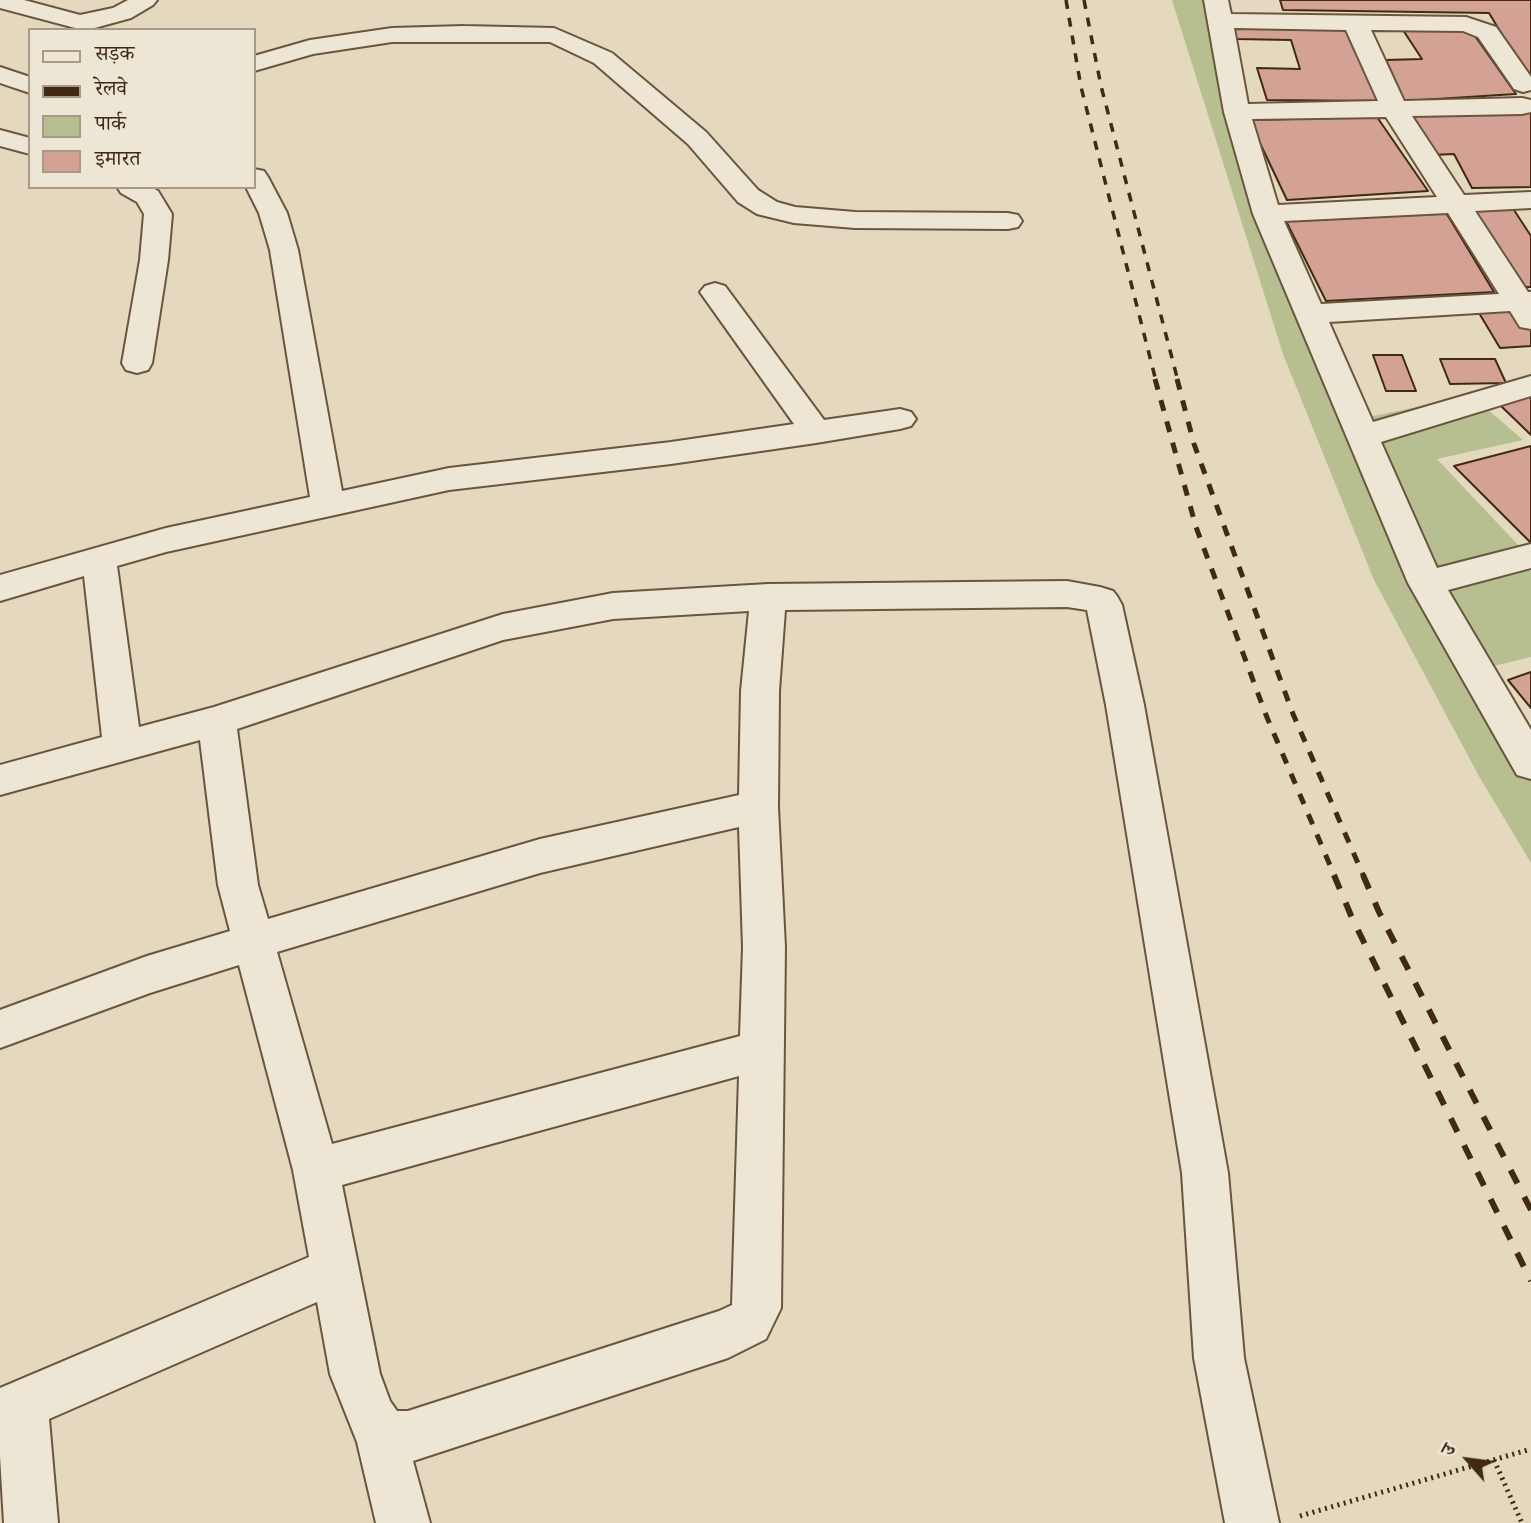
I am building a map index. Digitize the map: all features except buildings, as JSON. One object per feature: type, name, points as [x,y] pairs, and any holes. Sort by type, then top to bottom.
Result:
[{"type":"street","points":[[0,1],[79,22],[91,22],[122,13],[145,0]]},
{"type":"street","points":[[1237,112],[1395,110],[1523,95],[1488,32],[1480,27],[1466,24],[1355,22],[1218,10],[1237,112],[1267,214],[1426,583],[1531,764]]},
{"type":"street","points":[[1355,22],[1395,110],[1454,204],[1526,307]]},
{"type":"street","points":[[256,63],[310,47],[391,35],[554,35],[603,58],[697,138],[748,196],[767,208],[794,215],[855,220],[1008,221]]},
{"type":"street","points":[[0,75],[28,84]]},
{"type":"street","points":[[0,138],[28,145]]},
{"type":"street","points":[[256,181],[273,213],[284,250],[328,505]]},
{"type":"street","points":[[134,189],[148,197],[158,214],[154,260],[137,363]]},
{"type":"street","points":[[1267,214],[1531,200]]},
{"type":"street","points":[[715,292],[816,432]]},
{"type":"street","points":[[1310,313],[1526,307]]},
{"type":"street","points":[[1364,436],[1531,386]]},
{"type":"street","points":[[0,589],[166,540],[449,479],[671,453],[900,419]]},
{"type":"street","points":[[1426,583],[1531,556]]},
{"type":"street","points":[[99,560],[122,747]]},
{"type":"street","points":[[0,780],[217,722],[436,647],[515,625],[613,606],[768,597],[1067,594],[1100,600],[1104,606],[1125,705],[1205,1172],[1219,1358],[1252,1523]]},
{"type":"street","points":[[380,1431],[393,1437],[408,1437],[729,1333],[749,1322],[757,1308],[760,1289],[764,947],[758,807],[760,691],[768,597]]},
{"type":"street","points":[[217,722],[238,885],[316,1170],[333,1271],[355,1374],[370,1416],[380,1431],[403,1523]]},
{"type":"street","points":[[0,1029],[147,975],[388,900],[540,856],[758,807]]},
{"type":"street","points":[[316,1170],[763,1050]]},
{"type":"street","points":[[31,1523],[11,1409],[333,1271]]},
{"type":"path","points":[[1293,1518],[1531,1449]]},
{"type":"path","points":[[1494,1460],[1522,1523]]},
{"type":"green space","points":[[1172,0],[1223,0],[1244,104],[1277,221],[1368,417],[1472,396],[1523,440],[1437,459],[1520,547],[1531,572],[1531,657],[1485,668],[1531,735],[1531,863],[1480,778],[1374,580],[1283,354]]},
{"type":"railway","points":[[1066,0],[1081,87],[1156,381]]},
{"type":"railway","points":[[1084,0],[1101,86],[1178,381]]},
{"type":"railway","points":[[1155,379],[1196,527],[1266,715],[1335,877]]},
{"type":"railway","points":[[1177,379],[1194,444],[1293,714],[1364,877]]},
{"type":"railway","points":[[1334,875],[1352,918],[1531,1281]]},
{"type":"railway","points":[[1363,875],[1379,912],[1531,1210]]}]
